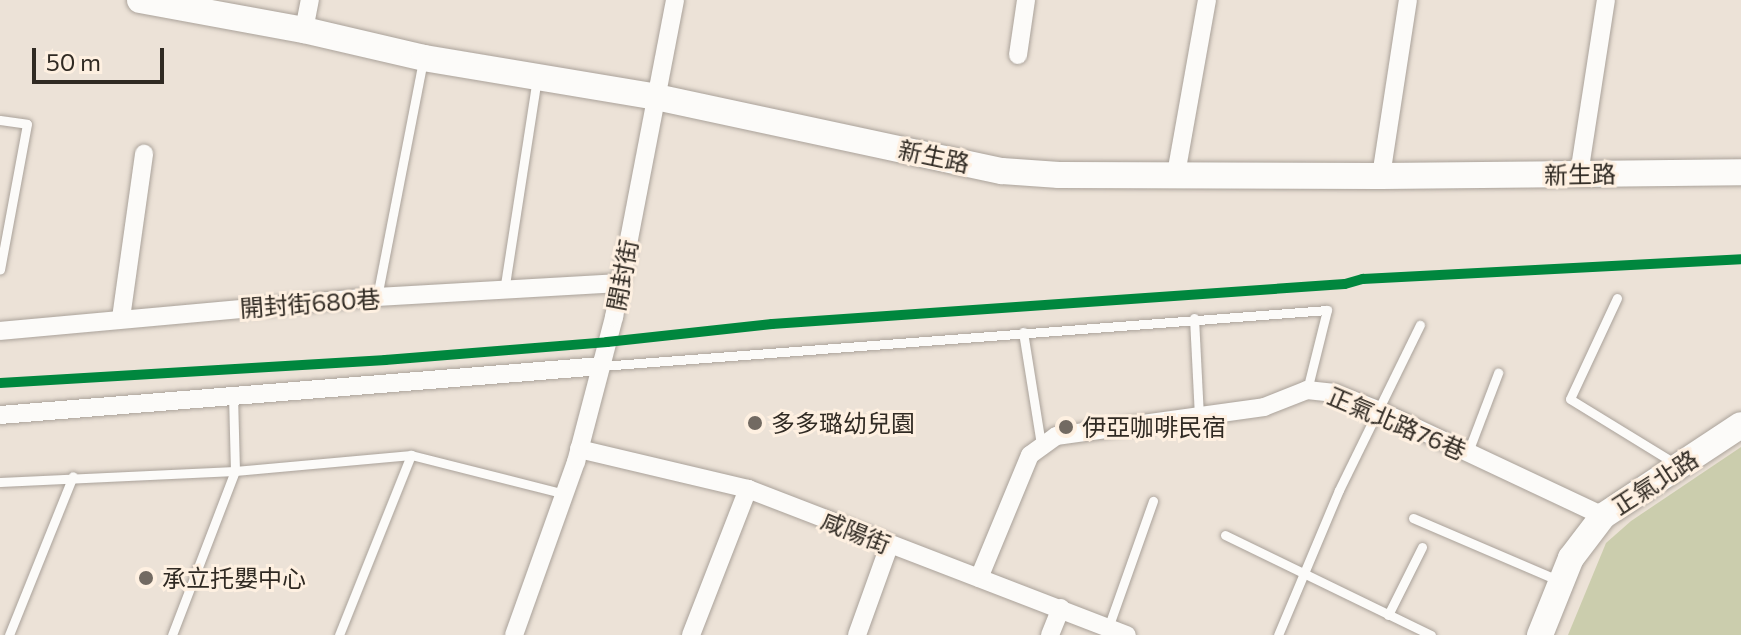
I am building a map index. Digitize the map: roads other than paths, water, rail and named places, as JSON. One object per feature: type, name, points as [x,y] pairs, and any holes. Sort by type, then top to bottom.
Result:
[{"type":"street","name":"新生路","points":[[140,0],[304,30],[424,58],[656,97],[1002,171],[1059,175],[1381,176],[1741,172]]},
{"type":"street","points":[[304,30],[310,0]]},
{"type":"street","name":"開封街","points":[[514,635],[565,494],[601,366],[675,0]]},
{"type":"street","points":[[1018,55],[1026,0]]},
{"type":"street","points":[[1176,174],[1207,0]]},
{"type":"street","points":[[1381,176],[1408,0]]},
{"type":"street","points":[[1579,174],[1606,0]]},
{"type":"street","points":[[121,318],[144,154]]},
{"type":"street","name":"開封街680巷","points":[[0,331],[377,297],[620,283]]},
{"type":"street","points":[[0,415],[601,366]]},
{"type":"street","name":"正氣北路76巷","points":[[1041,445],[1071,432],[1264,407],[1307,390],[1335,393],[1380,411],[1603,516]]},
{"type":"street","name":"正氣北路","points":[[1540,635],[1571,558],[1603,516],[1741,425]]},
{"type":"street","points":[[979,578],[1030,455],[1041,445]]},
{"type":"street","name":"咸陽街","points":[[579,449],[748,489],[889,546],[1127,635]]},
{"type":"street","points":[[691,635],[748,489]]},
{"type":"street","points":[[857,635],[889,546]]},
{"type":"street","points":[[1050,635],[1061,608]]},
{"type":"lane","points":[[377,297],[424,58]]},
{"type":"lane","points":[[504,291],[537,78]]},
{"type":"lane","points":[[0,120],[27,124],[0,270]]},
{"type":"lane","points":[[1617,298],[1570,399],[1680,466]]},
{"type":"lane","points":[[601,366],[1327,310],[1307,390]]},
{"type":"lane","points":[[1194,318],[1199,416]]},
{"type":"lane","points":[[1278,635],[1301,574],[1339,490],[1420,325]]},
{"type":"lane","points":[[1023,332],[1041,445]]},
{"type":"lane","points":[[1468,452],[1498,373]]},
{"type":"lane","points":[[172,635],[235,471],[233,396]]},
{"type":"lane","points":[[339,635],[411,455]]},
{"type":"lane","points":[[0,482],[73,476],[235,471],[411,455],[565,494]]},
{"type":"lane","points":[[9,635],[73,476]]},
{"type":"lane","points":[[1108,628],[1153,501]]},
{"type":"lane","points":[[1413,518],[1562,581]]},
{"type":"lane","points":[[1225,535],[1431,635]]},
{"type":"lane","points":[[1388,615],[1422,547]]},
{"type":"place","name":"多多璐幼兒園","points":[[755,423]]},
{"type":"place","name":"伊亞咖啡民宿","points":[[1066,427]]},
{"type":"place","name":"承立托嬰中心","points":[[146,578]]}]
